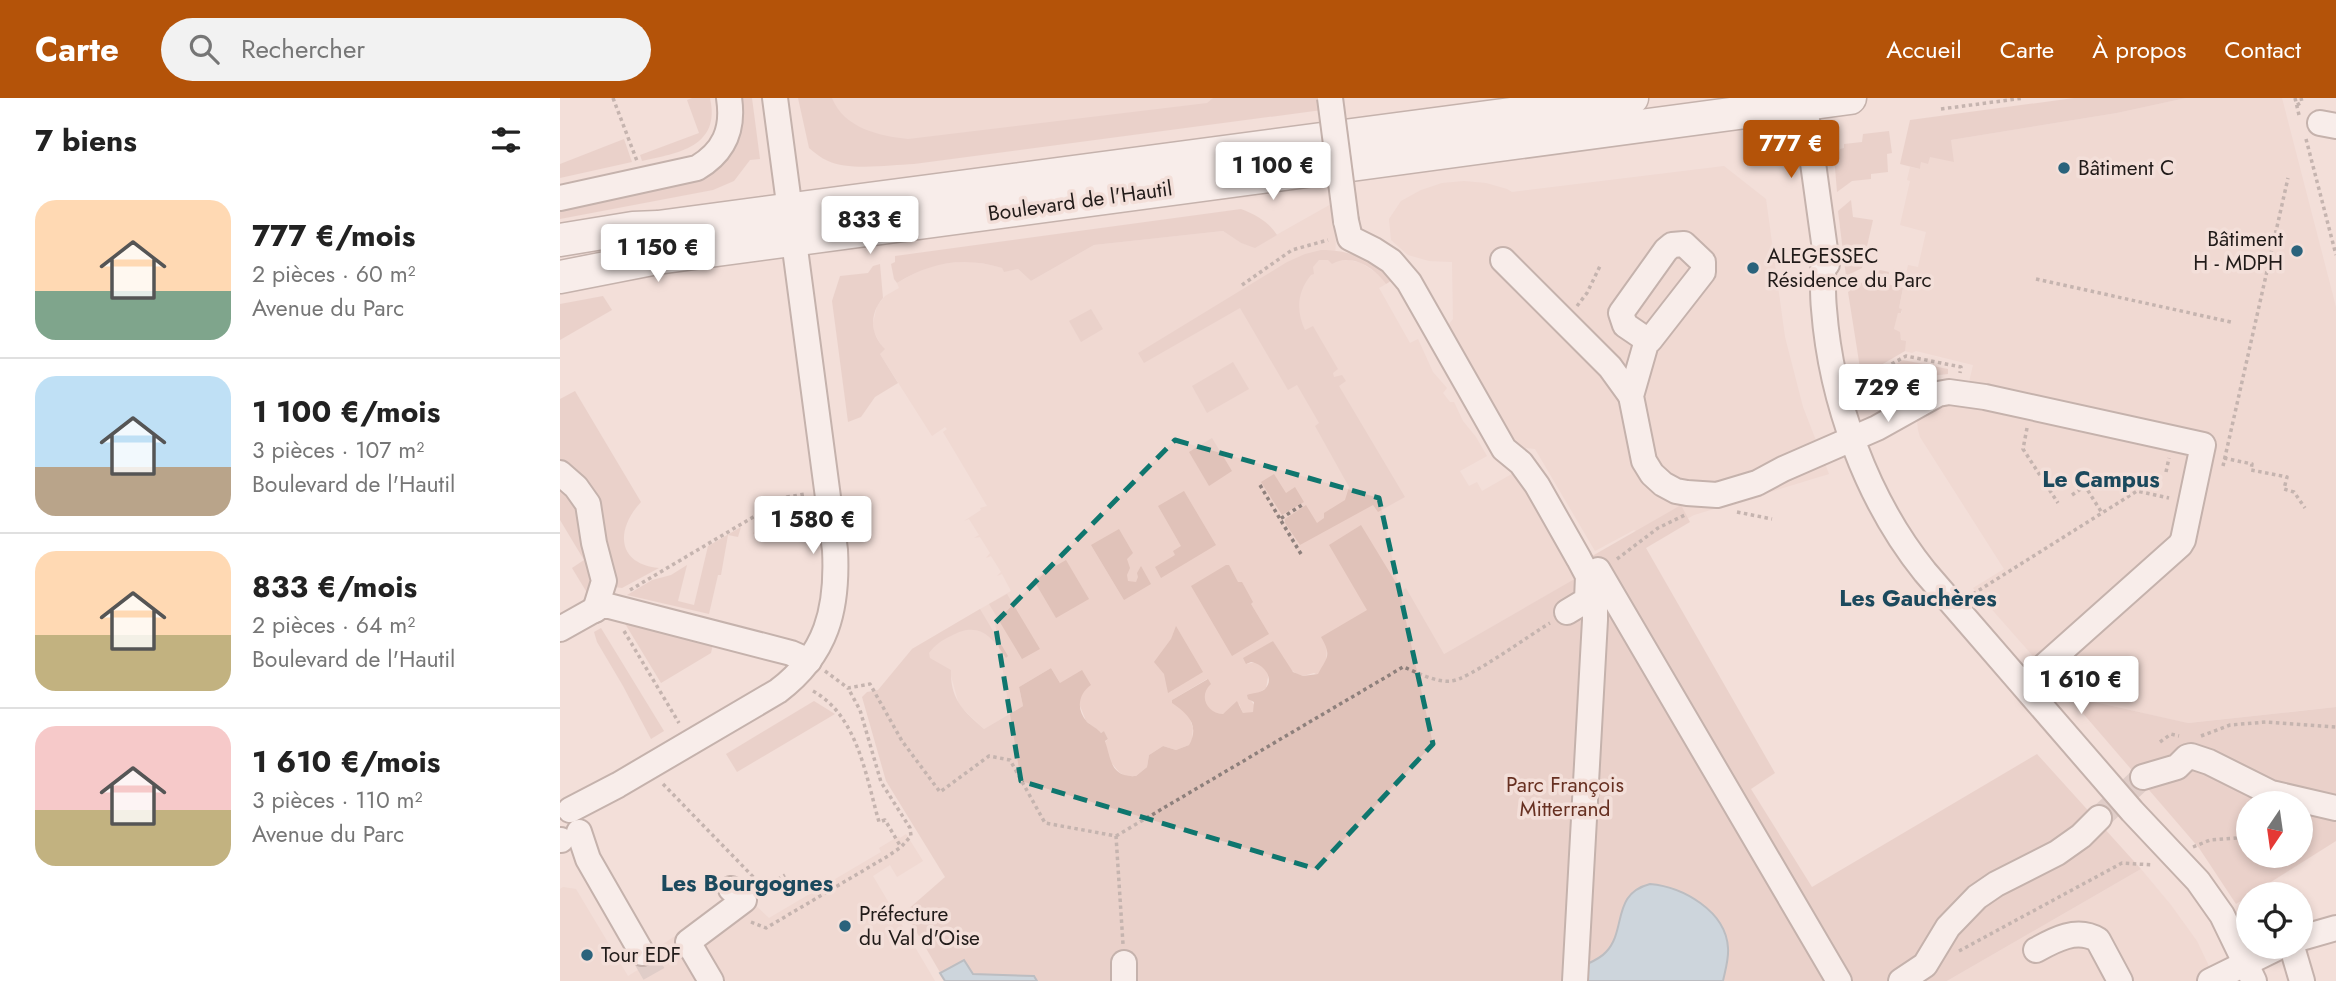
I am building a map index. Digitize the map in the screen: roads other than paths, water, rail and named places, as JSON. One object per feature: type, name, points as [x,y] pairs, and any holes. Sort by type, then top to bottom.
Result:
[{"type":"main road","name":"Boulevard de l'Hautil","points":[[570,275],[794,225],[1632,98]]},
{"type":"main road","name":"Boulevard de l'Hautil","points":[[560,240],[633,228],[938,220],[1802,102],[1850,98]]},
{"type":"street","points":[[560,198],[685,172],[708,162],[726,140],[731,120],[729,98]]},
{"type":"street","points":[[642,953],[588,859],[567,830],[618,785],[692,743],[791,681],[809,661],[824,636],[832,613],[836,567],[825,465],[775,98]]},
{"type":"street","points":[[1330,98],[1348,230],[1391,261],[1409,282],[1504,449],[1521,463],[1599,571],[1839,981]]},
{"type":"street","points":[[794,225],[828,190],[1524,98]]},
{"type":"street","points":[[1802,102],[1824,250],[1823,305],[1829,346],[1842,404],[1860,435],[1880,503],[1899,537],[1925,572],[2174,860],[2243,973]]},
{"type":"street","points":[[1503,260],[1611,367],[1631,396],[1644,461],[1652,474],[1663,484],[1687,493],[1717,495],[1740,490],[1860,435],[1943,392],[1968,394],[2203,445],[2180,545],[2022,683]]},
{"type":"street","points":[[1631,396],[1647,340]]},
{"type":"street","points":[[560,473],[576,487],[588,504],[604,581],[595,610]]},
{"type":"street","points":[[1566,612],[1587,600],[1599,571]]},
{"type":"street","points":[[1575,981],[1595,580],[1599,571]]},
{"type":"street","points":[[560,629],[605,606],[791,653],[809,661]]},
{"type":"street","points":[[2143,777],[2177,767],[2191,756],[2209,762],[2271,793],[2336,808]]},
{"type":"street","points":[[1901,981],[1925,965],[1948,927],[1977,897],[1996,884],[2057,853],[2081,836],[2099,818]]},
{"type":"street","points":[[711,981],[688,942],[732,900]]},
{"type":"street","points":[[2313,935],[2336,928]]},
{"type":"street","points":[[2036,950],[2064,935],[2092,937],[2098,940],[2120,981]]},
{"type":"street","points":[[2210,981],[2243,973],[2262,959]]},
{"type":"street","points":[[2296,959],[2302,981]]},
{"type":"water","points":[[1650,884],[1689,896],[1701,903],[1720,923],[1728,948],[1723,981],[1581,981],[1581,967],[1601,957],[1612,943],[1624,904],[1638,889]]},
{"type":"water","points":[[964,960],[973,974],[1034,976],[1037,981],[945,981],[940,973]]},
{"type":"tunnel","points":[[2099,818],[2143,777]]},
{"type":"tunnel","points":[[642,953],[658,981]]},
{"type":"place","name":"Bâtiment C","points":[[2064,168]]},
{"type":"place","name":"Bâtiment H - MDPH","points":[[2297,251]]},
{"type":"place","name":"ALEGESSEC Résidence du Parc","points":[[1753,268]]},
{"type":"place","name":"Préfecture du Val d'Oise","points":[[845,926]]},
{"type":"place","name":"Tour EDF","points":[[587,955]]},
{"type":"district","name":"Le Campus","points":[[2101,479]]},
{"type":"district","name":"Les Gauchères","points":[[1918,598]]},
{"type":"district","name":"Les Bourgognes","points":[[747,883]]},
{"type":"park label","name":"Parc François Mitterrand","points":[[1565,797]]}]
